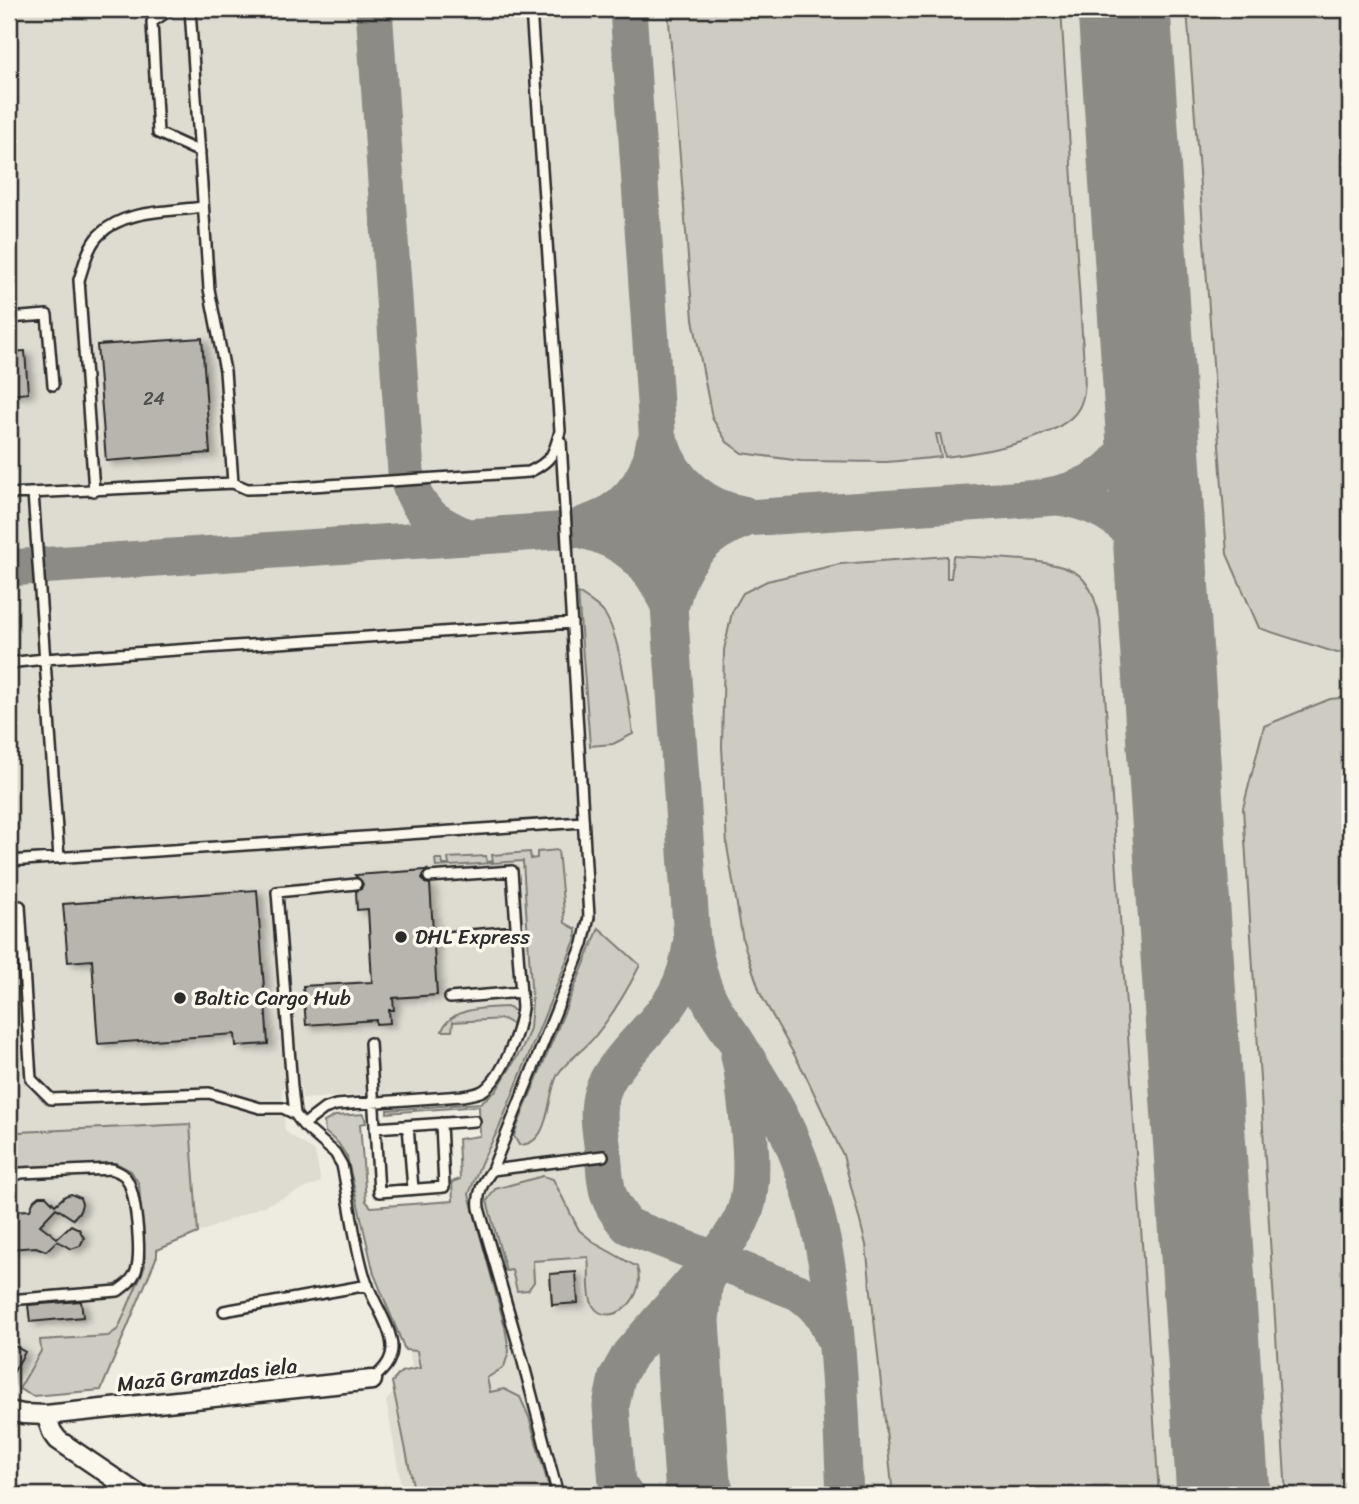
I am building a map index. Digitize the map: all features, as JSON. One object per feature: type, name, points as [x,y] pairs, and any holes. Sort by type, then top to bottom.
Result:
[{"type":"street","name":"Mazā Gramzdas iela","points":[[9,1411],[46,1415],[372,1380]]},
{"type":"street","points":[[46,1415],[58,1440],[139,1495]]},
{"type":"lane","points":[[171,9],[152,22],[158,133],[200,152]]},
{"type":"lane","points":[[190,9],[209,289],[225,370],[233,483]]},
{"type":"lane","points":[[531,9],[589,916],[587,932],[492,1170],[482,1184],[478,1196],[479,1208],[558,1495]]},
{"type":"lane","points":[[94,491],[79,280],[89,251],[98,235],[120,221],[136,216],[203,207]]},
{"type":"lane","points":[[9,318],[47,315],[53,385]]},
{"type":"lane","points":[[9,494],[233,483],[247,489],[281,488],[529,472],[543,465],[555,453],[560,431]]},
{"type":"lane","points":[[33,493],[58,858]]},
{"type":"lane","points":[[9,666],[17,662],[45,659],[572,623]]},
{"type":"lane","points":[[9,852],[9,861],[583,822]]},
{"type":"lane","points":[[303,1125],[324,1108],[462,1096],[485,1089],[495,1079],[519,1030],[522,1008],[512,871],[429,877]]},
{"type":"lane","points":[[295,1114],[277,892],[356,884]]},
{"type":"lane","points":[[20,906],[31,1079],[51,1099],[209,1093],[260,1108],[283,1108],[295,1114],[303,1125],[335,1153],[342,1165],[368,1285],[389,1331],[392,1346],[385,1368],[372,1380]]},
{"type":"lane","points":[[447,937],[517,931]]},
{"type":"lane","points":[[450,998],[521,992]]},
{"type":"lane","points":[[370,1043],[379,1192],[444,1187],[441,1123]]},
{"type":"lane","points":[[375,1128],[475,1121]]},
{"type":"lane","points":[[408,1126],[413,1189]]},
{"type":"lane","points":[[492,1170],[603,1156]]},
{"type":"lane","points":[[9,1178],[21,1173],[112,1169],[124,1175],[133,1191],[138,1253],[137,1269],[130,1283],[118,1291],[9,1300]]},
{"type":"lane","points":[[224,1311],[368,1285]]},
{"type":"shaded area","points":[[9,9],[1350,9],[1350,1495],[403,1495],[386,1401],[413,1372],[405,1333],[502,1086],[302,1099],[301,1087],[282,1088],[285,1131],[315,1152],[321,1182],[157,1250],[157,1256],[101,1390],[33,1396],[9,1383]]},
{"type":"shaded area","points":[[668,9],[1061,9],[1085,376],[1081,403],[1069,419],[1038,437],[945,457],[940,434],[936,434],[941,457],[887,462],[801,461],[742,453],[727,442],[712,418],[693,319]]},
{"type":"shaded area","points":[[1187,9],[1350,9],[1350,651],[1337,653],[1259,628],[1227,554]]},
{"type":"shaded area","points":[[947,556],[947,578],[951,578],[953,556],[1038,562],[1069,570],[1080,576],[1088,586],[1100,620],[1159,1495],[893,1495],[866,1245],[843,1155],[805,1074],[761,995],[743,941],[727,846],[722,747],[724,650],[732,612],[743,593],[767,581],[840,564]]},
{"type":"shaded area","points":[[578,593],[604,613],[610,623],[619,653],[633,734],[613,744],[590,746]]},
{"type":"shaded area","points":[[1350,697],[1350,1495],[1286,1495],[1243,808],[1264,726],[1330,699]]},
{"type":"shaded area","points":[[558,850],[565,923],[576,929],[576,938],[499,1128],[469,1194],[509,1351],[504,1367],[487,1378],[490,1392],[504,1389],[520,1397],[529,1417],[551,1495],[415,1495],[392,1382],[401,1372],[420,1368],[417,1351],[405,1350],[374,1274],[347,1157],[338,1143],[325,1132],[324,1122],[335,1116],[364,1114],[366,1123],[360,1124],[366,1201],[371,1207],[453,1201],[452,1182],[460,1179],[458,1139],[480,1136],[479,1106],[387,1113],[387,1110],[480,1103],[496,1091],[523,1047],[530,1028],[532,1002],[523,861],[436,867],[435,859],[442,859],[443,865],[449,865],[448,858],[486,856],[487,862],[493,861],[492,855],[530,852],[531,859],[537,858],[537,852]]},
{"type":"shaded area","points":[[599,928],[640,965],[602,1027],[558,1074],[543,1128],[537,1137],[530,1143],[519,1145],[514,1136],[516,1129]]},
{"type":"shaded area","points":[[9,986],[16,1116],[9,1118]]},
{"type":"shaded area","points":[[510,1007],[516,1013],[512,1024],[503,1019],[453,1022],[452,1031],[442,1031],[453,1017],[462,1013],[481,1008]]},
{"type":"shaded area","points":[[190,1124],[198,1233],[157,1250],[157,1256],[101,1390],[33,1396],[19,1389],[41,1351],[40,1340],[108,1336],[118,1329],[145,1266],[139,1184],[131,1171],[116,1163],[9,1169],[9,1144],[18,1141],[18,1132]]},
{"type":"shaded area","points":[[543,1176],[553,1179],[579,1230],[596,1244],[637,1267],[639,1281],[636,1293],[622,1310],[604,1314],[596,1310],[590,1296],[588,1257],[533,1261],[534,1282],[528,1290],[517,1291],[512,1270],[506,1271],[487,1201],[495,1189]]},
{"type":"building","points":[[202,338],[210,453],[106,461],[97,345]]},
{"type":"building","points":[[25,351],[28,393],[9,395],[9,352]]},
{"type":"building","name":"DHL Express","points":[[427,870],[422,878],[425,883],[430,884],[437,995],[393,998],[394,1010],[389,1010],[390,1023],[376,1024],[376,1020],[306,1025],[303,986],[372,982],[368,909],[357,910],[356,891],[361,889],[363,884],[355,875]]},
{"type":"building","name":"Baltic Cargo Hub","points":[[257,890],[268,1044],[236,1046],[235,1034],[98,1044],[92,960],[68,962],[63,904]]},
{"type":"building","points":[[71,1194],[80,1198],[82,1204],[73,1219],[56,1208],[40,1225],[57,1238],[71,1225],[79,1229],[84,1238],[80,1246],[71,1249],[57,1241],[46,1251],[36,1247],[9,1249],[9,1211],[30,1210],[39,1196],[46,1196],[55,1205]]},
{"type":"building","points":[[576,1272],[578,1303],[552,1305],[550,1274]]},
{"type":"building","points":[[81,1301],[83,1317],[30,1322],[28,1305]]},
{"type":"building","points":[[9,1343],[25,1352],[9,1380]]},
{"type":"taxiway","points":[[374,9],[406,472],[420,506],[444,526],[467,537]]},
{"type":"taxiway","points":[[628,9],[692,940],[707,994],[787,1130],[820,1228],[834,1316],[845,1495]]},
{"type":"taxiway","points":[[1048,496],[1091,482],[1107,471],[1120,457],[1139,422],[1148,378]]},
{"type":"taxiway","points":[[661,444],[673,470],[692,491],[716,506],[743,514]]},
{"type":"taxiway","points":[[583,525],[621,505],[639,485],[651,459],[654,445]]},
{"type":"taxiway","points":[[9,568],[1057,497],[1079,501],[1099,509],[1130,531],[1151,563],[1164,604]]},
{"type":"taxiway","points":[[672,601],[681,573],[697,550],[717,533],[743,520]]},
{"type":"taxiway","points":[[586,531],[613,541],[635,556],[653,576],[666,600]]},
{"type":"taxiway","points":[[691,944],[688,964],[676,994],[614,1070],[602,1093],[600,1122],[610,1200],[628,1226],[798,1292],[819,1310],[832,1335]]},
{"type":"taxiway","points":[[625,1495],[617,1484],[611,1406],[617,1377],[630,1354],[723,1248],[738,1226],[749,1196],[751,1160],[739,1056]]},
{"type":"taxiway","points":[[712,1265],[704,1287],[701,1321],[712,1481],[717,1495]]},
{"type":"taxiway","points":[[684,1495],[674,1354],[680,1323],[690,1294]]},
{"type":"runway","points":[[1124,9],[1223,1495]]},
{"type":"place","name":"DHL Express","points":[[401,937]]},
{"type":"place","name":"Baltic Cargo Hub","points":[[180,998]]}]
